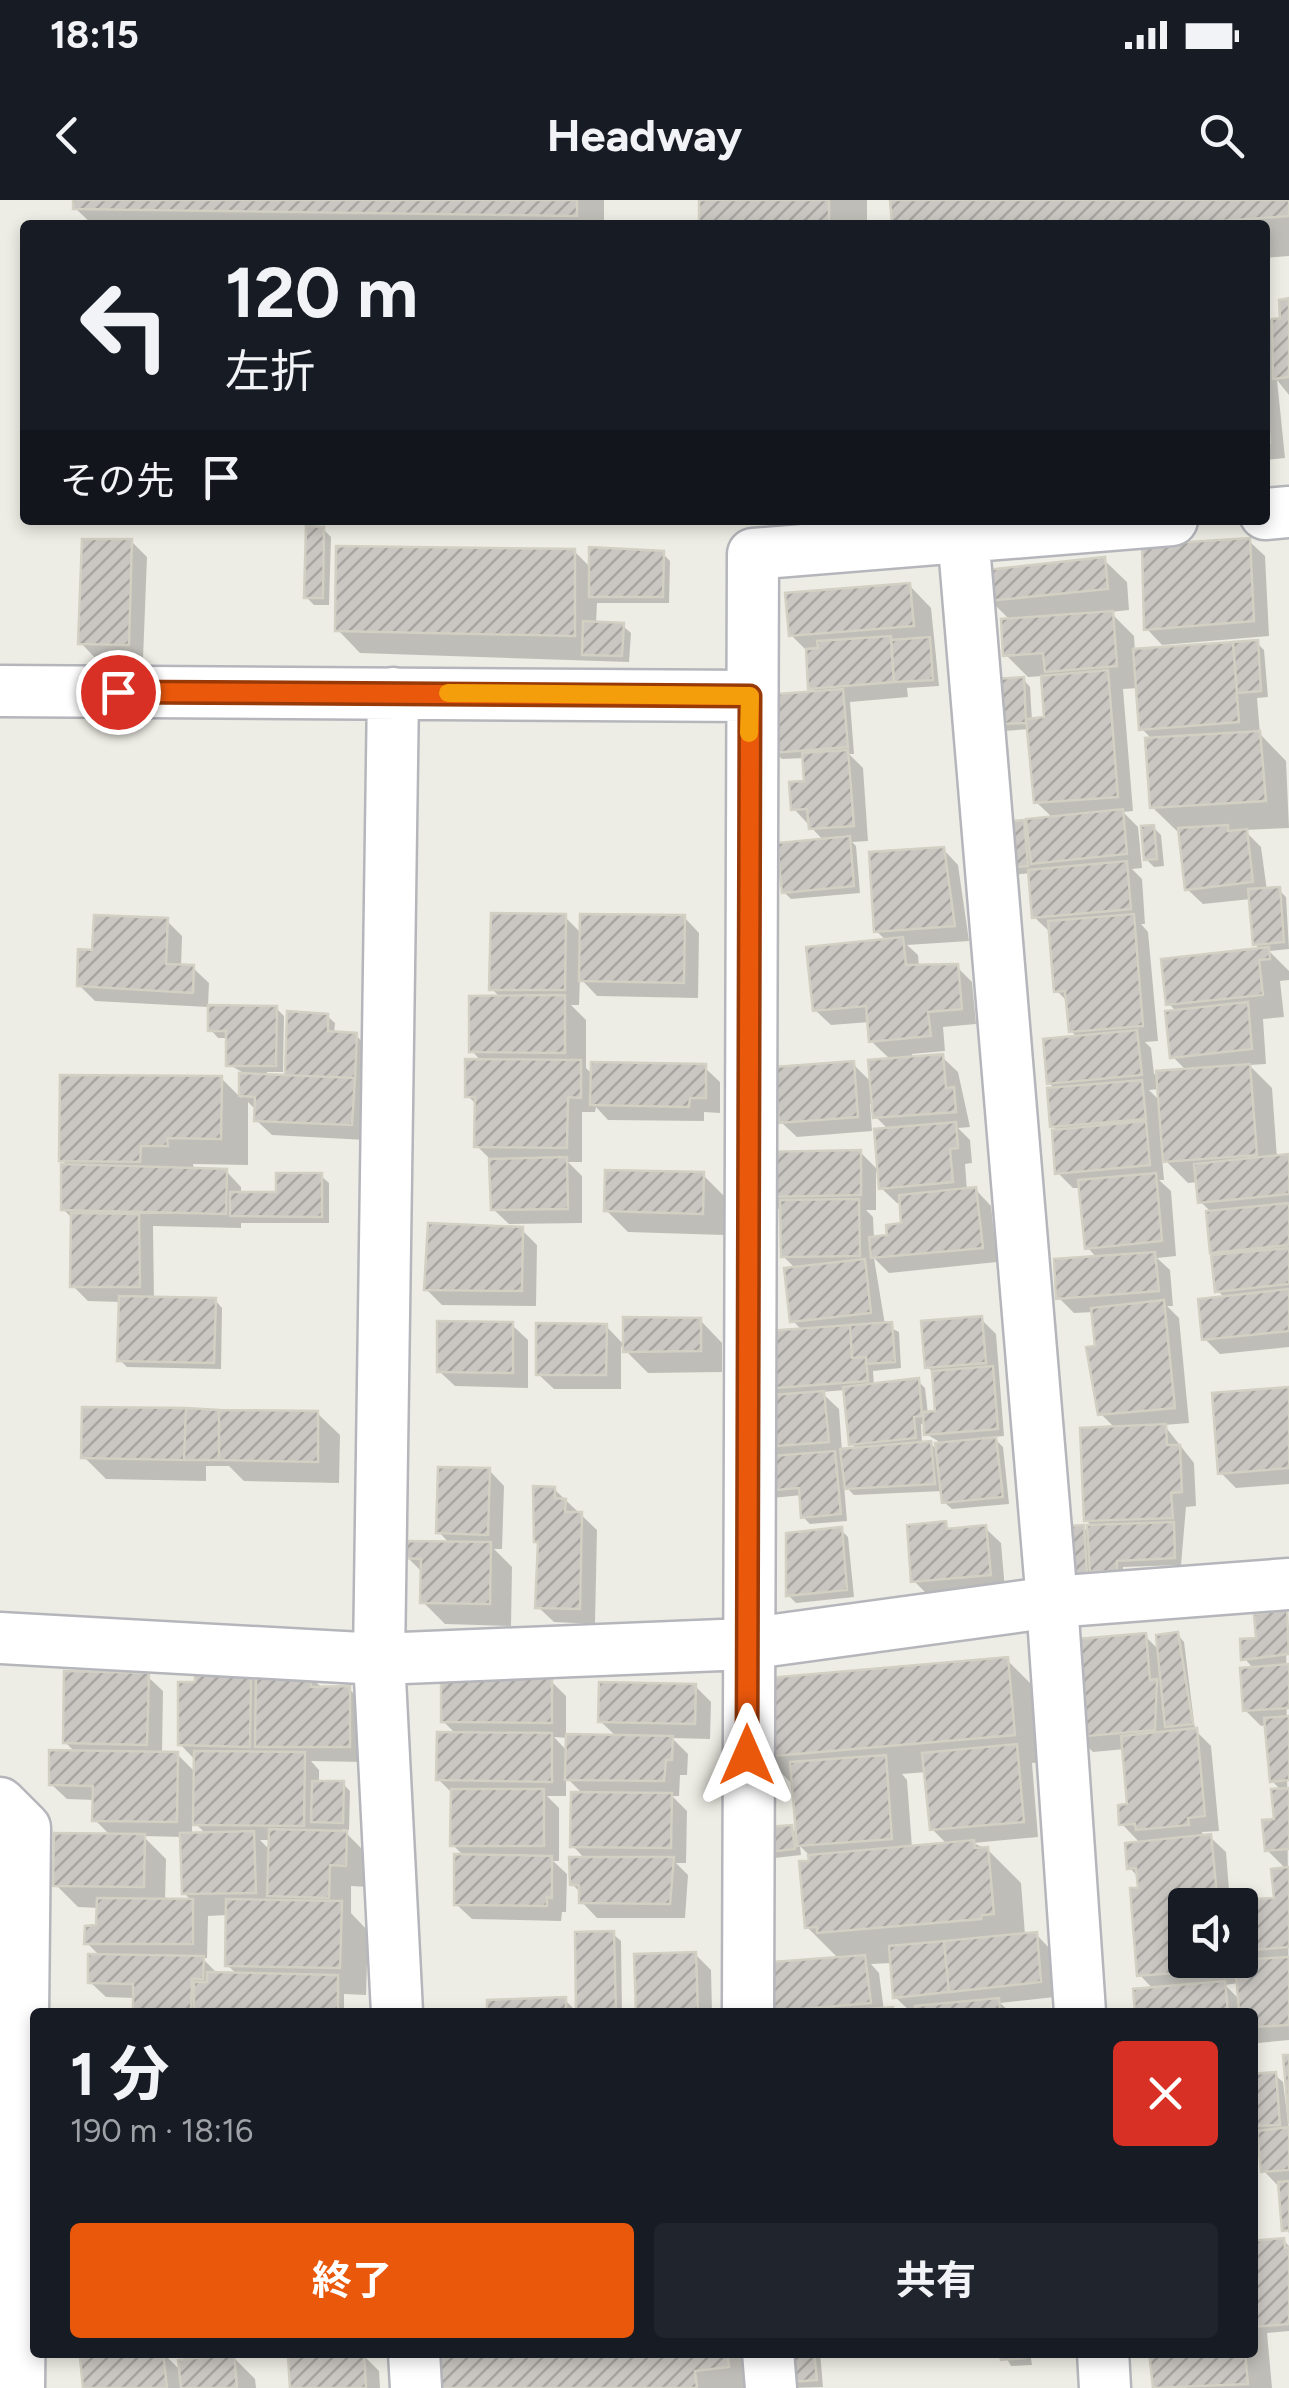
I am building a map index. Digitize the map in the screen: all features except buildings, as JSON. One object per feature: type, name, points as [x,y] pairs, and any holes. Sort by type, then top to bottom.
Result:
[{"type":"street","points":[[748,2008],[746,1644],[753,554],[1097,525]]},
{"type":"street","points":[[963,534],[1052,1602],[1080,2008]]},
{"type":"street","points":[[0,692],[750,696]]},
{"type":"street","points":[[393,693],[379,1660],[397,2008]]},
{"type":"street","points":[[0,1638],[379,1660],[746,1644],[1052,1602],[1289,1584]]},
{"type":"street","points":[[0,1803],[24,1828],[20,2388]]},
{"type":"street","points":[[414,2358],[416,2388]]},
{"type":"street","points":[[768,2358],[771,2388]]},
{"type":"street","points":[[1103,2358],[1105,2388]]},
{"type":"slow traffic","points":[[448,693],[750,696],[749,733]]},
{"type":"route","points":[[118,692],[750,696],[747,1755]]}]
